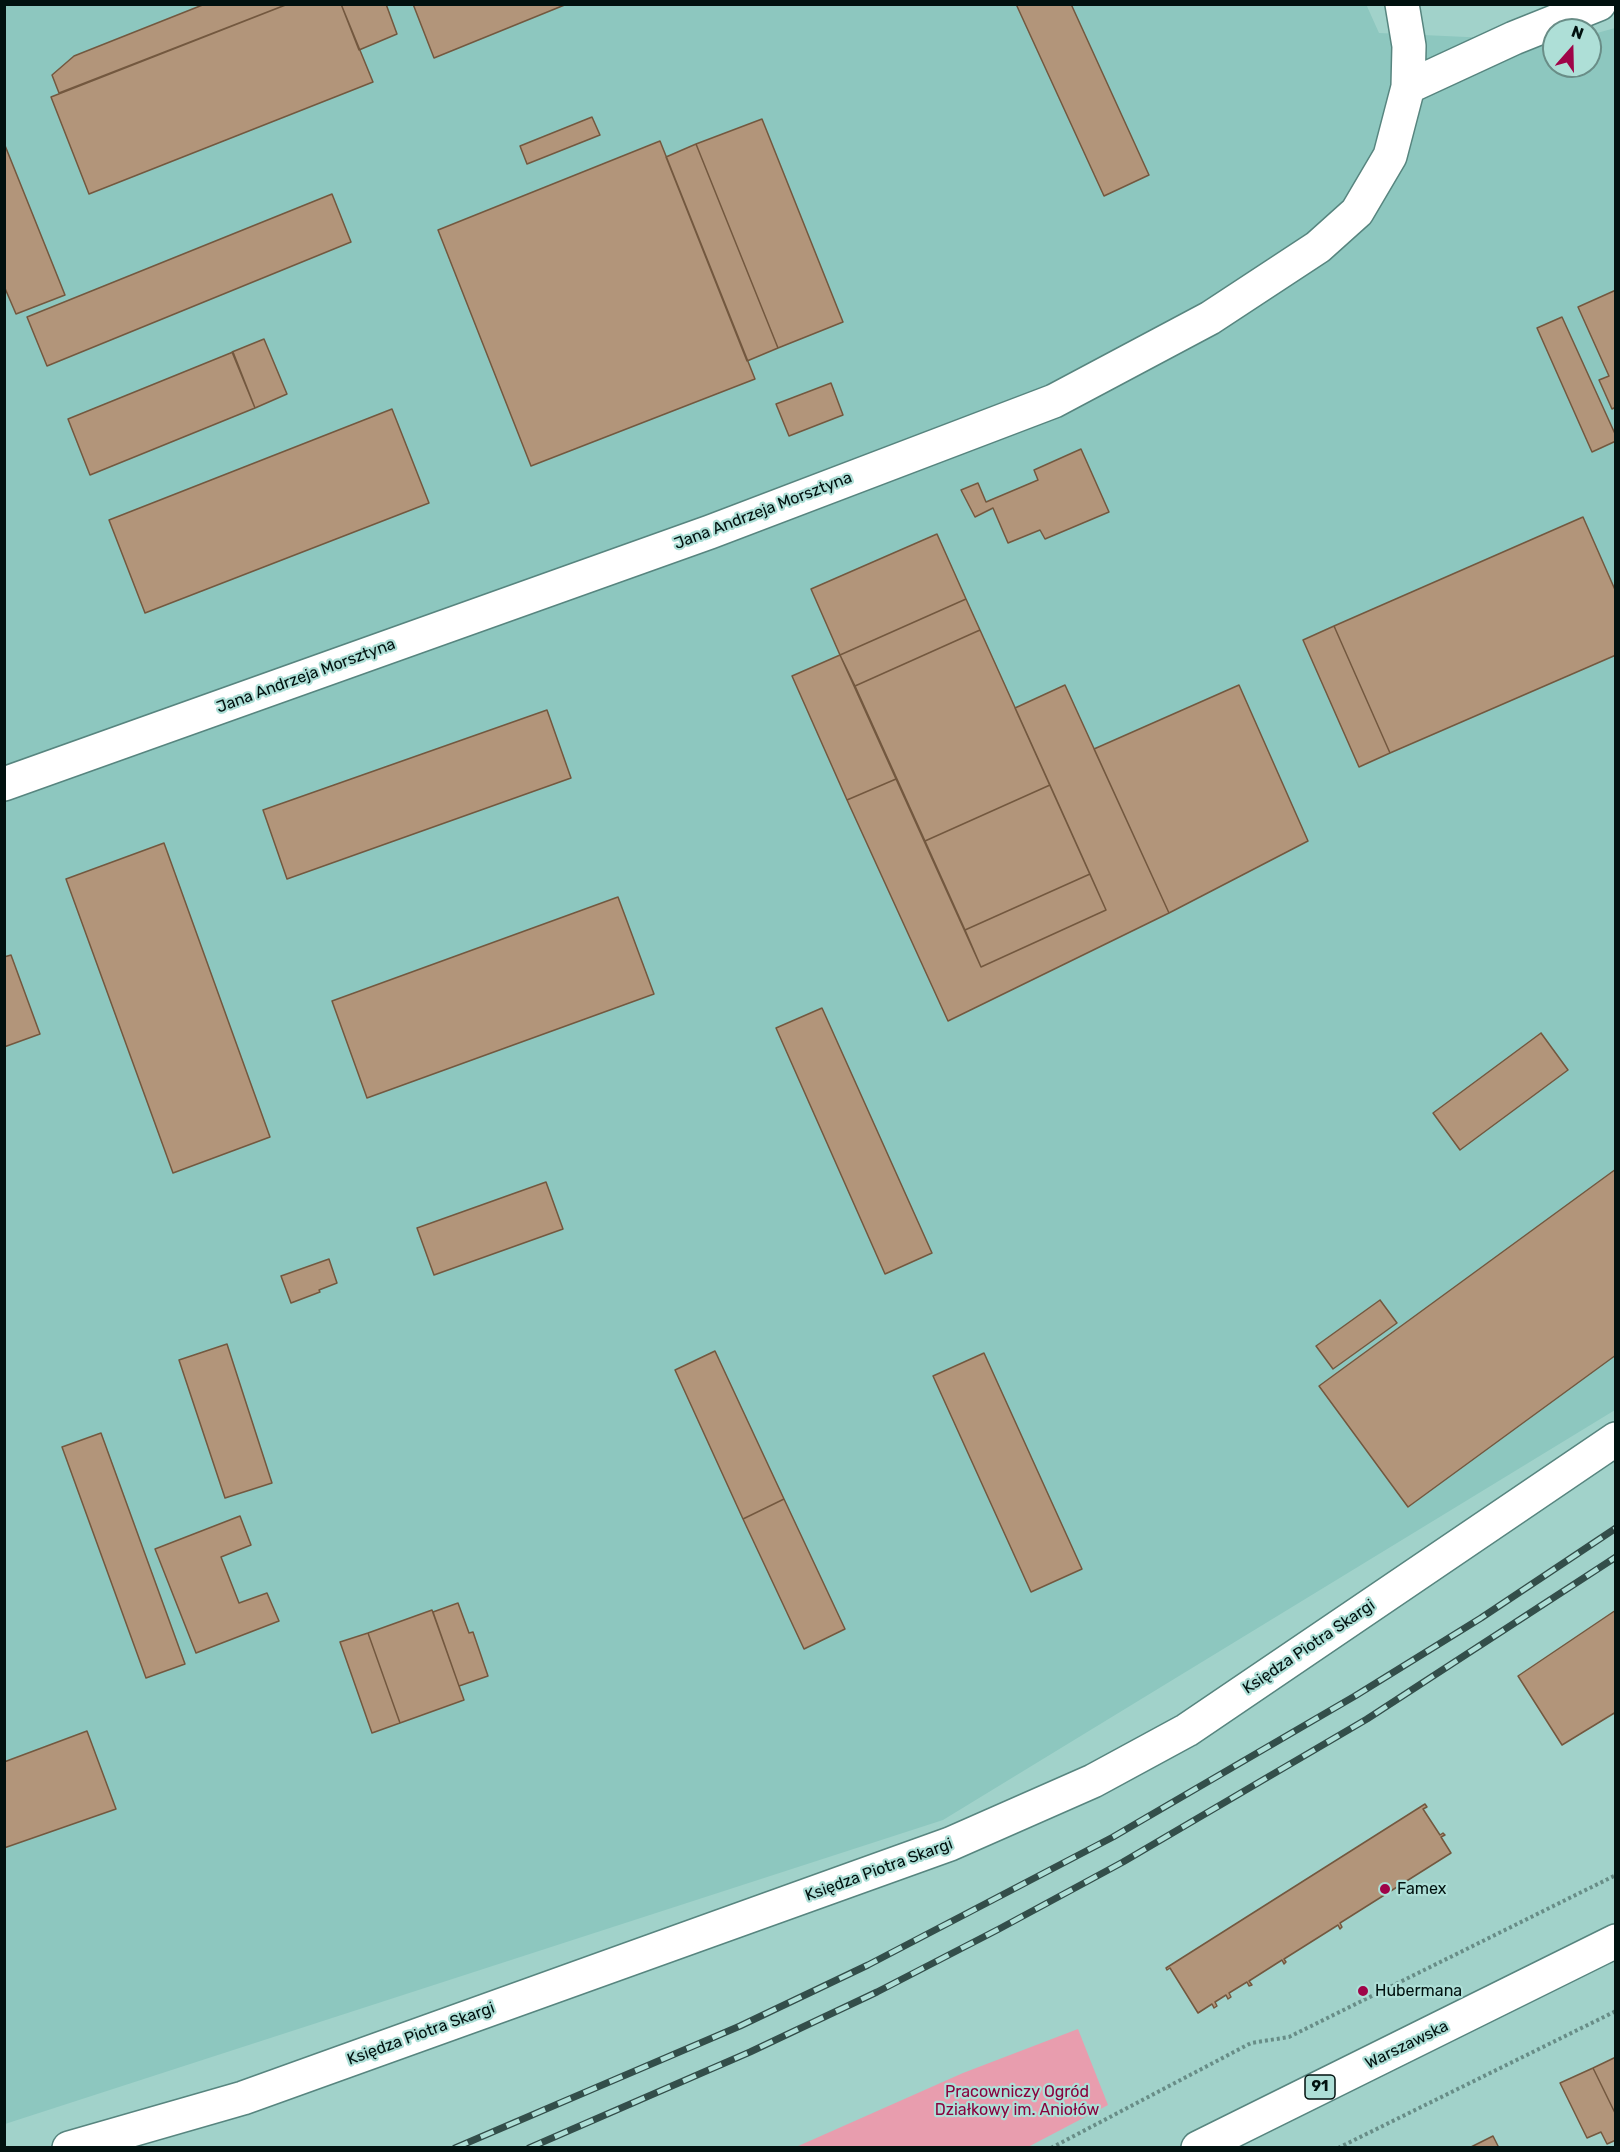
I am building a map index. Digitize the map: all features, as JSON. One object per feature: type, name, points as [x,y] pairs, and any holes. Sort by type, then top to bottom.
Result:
[{"type":"street","name":"Jana Andrzeja Morsztyna","points":[[4,784],[710,532],[1054,401],[1210,318],[1318,247],[1357,212],[1390,156],[1407,87],[1409,46],[1402,4]]},
{"type":"street","points":[[1407,87],[1514,38],[1599,4]]},
{"type":"street","name":"Księdza Piotra Skargi","points":[[69,2148],[243,2098],[310,2074],[950,1844],[1093,1781],[1187,1730],[1616,1439]]},
{"type":"street","name":"Warszawska","points":[[1198,2148],[1616,1941]]},
{"type":"path","points":[[1051,2148],[1251,2043],[1289,2037],[1616,1875]]},
{"type":"path","points":[[1338,2148],[1616,2011]]},
{"type":"shaded area","points":[[1366,4],[1379,33],[1542,40],[1542,78],[1602,78],[1602,32],[1615,28],[1615,1410],[943,1820],[5,2124],[4,5]]},
{"type":"green space","name":"Pracowniczy Ogród Działkowy im. Aniołów","points":[[1078,2029],[1108,2105],[1028,2147],[796,2147],[963,2073]]},
{"type":"building","points":[[205,4],[288,4],[59,93],[52,75],[74,56]]},
{"type":"building","points":[[288,4],[341,4],[373,82],[89,194],[51,97]]},
{"type":"building","points":[[341,4],[386,4],[397,34],[359,50]]},
{"type":"building","points":[[413,4],[567,4],[434,58]]},
{"type":"building","points":[[1016,4],[1071,4],[1149,175],[1104,196]]},
{"type":"building","points":[[592,117],[600,135],[527,164],[520,146]]},
{"type":"building","points":[[762,119],[843,322],[778,348],[696,144]]},
{"type":"building","points":[[660,141],[755,379],[531,466],[438,230]]},
{"type":"building","points":[[4,143],[65,295],[16,314],[4,286]]},
{"type":"building","points":[[696,144],[778,348],[747,361],[666,157]]},
{"type":"building","points":[[332,194],[351,242],[47,366],[27,317]]},
{"type":"building","points":[[1616,290],[1616,407],[1612,409],[1599,380],[1609,376],[1578,307]]},
{"type":"building","points":[[1562,317],[1616,436],[1616,441],[1592,452],[1537,328]]},
{"type":"building","points":[[264,339],[287,394],[255,408],[232,352]]},
{"type":"building","points":[[233,352],[255,408],[90,475],[68,419]]},
{"type":"building","points":[[831,383],[843,415],[789,436],[776,404]]},
{"type":"building","points":[[392,409],[429,503],[145,613],[109,520]]},
{"type":"building","points":[[1081,449],[1109,512],[1045,539],[1040,530],[1008,543],[993,508],[975,517],[961,490],[978,483],[986,502],[1038,480],[1034,470]]},
{"type":"building","points":[[1583,517],[1616,592],[1616,655],[1390,753],[1334,626]]},
{"type":"building","points":[[937,534],[966,599],[840,655],[811,589]]},
{"type":"building","points":[[966,599],[980,630],[855,686],[840,655]]},
{"type":"building","points":[[1334,626],[1390,753],[1359,767],[1303,640]]},
{"type":"building","points":[[980,630],[1050,785],[925,841],[855,686]]},
{"type":"building","points":[[840,655],[896,779],[847,800],[792,676]]},
{"type":"building","points":[[1065,685],[1169,913],[948,1021],[847,800],[896,779],[981,967],[1106,910],[1015,708]]},
{"type":"building","points":[[1239,685],[1308,841],[1169,913],[1094,749]]},
{"type":"building","points":[[547,710],[571,778],[287,879],[263,810]]},
{"type":"building","points":[[1050,785],[1090,874],[965,930],[925,841]]},
{"type":"building","points":[[164,843],[270,1137],[173,1173],[66,879]]},
{"type":"building","points":[[1090,874],[1106,910],[981,967],[965,930]]},
{"type":"building","points":[[618,897],[654,994],[367,1098],[332,1001]]},
{"type":"building","points":[[11,955],[40,1034],[4,1047],[4,957]]},
{"type":"building","points":[[822,1008],[932,1253],[885,1274],[776,1028]]},
{"type":"building","points":[[1541,1033],[1568,1070],[1460,1150],[1433,1113]]},
{"type":"building","points":[[1616,1169],[1616,1355],[1408,1507],[1319,1386]]},
{"type":"building","points":[[546,1182],[563,1229],[434,1275],[417,1228]]},
{"type":"building","points":[[329,1259],[337,1283],[291,1303],[281,1276]]},
{"type":"building","points":[[1380,1300],[1397,1323],[1333,1369],[1316,1346]]},
{"type":"building","points":[[227,1344],[272,1483],[225,1498],[179,1360]]},
{"type":"building","points":[[715,1351],[784,1499],[743,1519],[675,1370]]},
{"type":"building","points":[[984,1353],[1082,1569],[1031,1592],[933,1376]]},
{"type":"building","points":[[101,1433],[185,1664],[146,1678],[62,1447]]},
{"type":"building","points":[[784,1499],[845,1629],[804,1649],[743,1519]]},
{"type":"building","points":[[240,1516],[251,1545],[221,1557],[239,1603],[267,1593],[279,1621],[196,1653],[155,1549]]},
{"type":"building","points":[[458,1603],[469,1633],[473,1632],[488,1676],[459,1686],[433,1612]]},
{"type":"building","points":[[432,1610],[464,1700],[400,1723],[368,1633]]},
{"type":"building","points":[[1616,1610],[1616,1712],[1562,1745],[1518,1676]]},
{"type":"building","points":[[368,1633],[400,1723],[372,1733],[340,1642]]},
{"type":"building","points":[[87,1731],[116,1809],[4,1848],[4,1762]]},
{"type":"building","points":[[1425,1804],[1427,1807],[1423,1809],[1440,1835],[1443,1833],[1445,1835],[1441,1837],[1451,1853],[1340,1923],[1342,1927],[1340,1929],[1338,1925],[1284,1959],[1286,1962],[1284,1964],[1282,1960],[1249,1981],[1252,1985],[1249,1986],[1247,1982],[1229,1993],[1231,1997],[1228,1999],[1226,1995],[1215,2002],[1217,2006],[1214,2008],[1212,2004],[1198,2013],[1170,1968],[1167,1970],[1166,1968]]},
{"type":"building","points":[[1616,2057],[1616,2115],[1593,2068]]},
{"type":"building","points":[[1593,2068],[1616,2115],[1616,2140],[1607,2144],[1601,2132],[1587,2138],[1560,2083]]},
{"type":"building","points":[[1493,2136],[1499,2148],[1469,2148]]},
{"type":"railway","points":[[455,2148],[740,2026],[868,1965],[1113,1837],[1355,1696],[1481,1618],[1616,1528]]},
{"type":"railway","points":[[529,2148],[750,2052],[877,1992],[1123,1862],[1367,1719],[1616,1557]]},
{"type":"place","name":"Famex","points":[[1385,1889]]},
{"type":"place","name":"Hubermana","points":[[1363,1991]]}]
